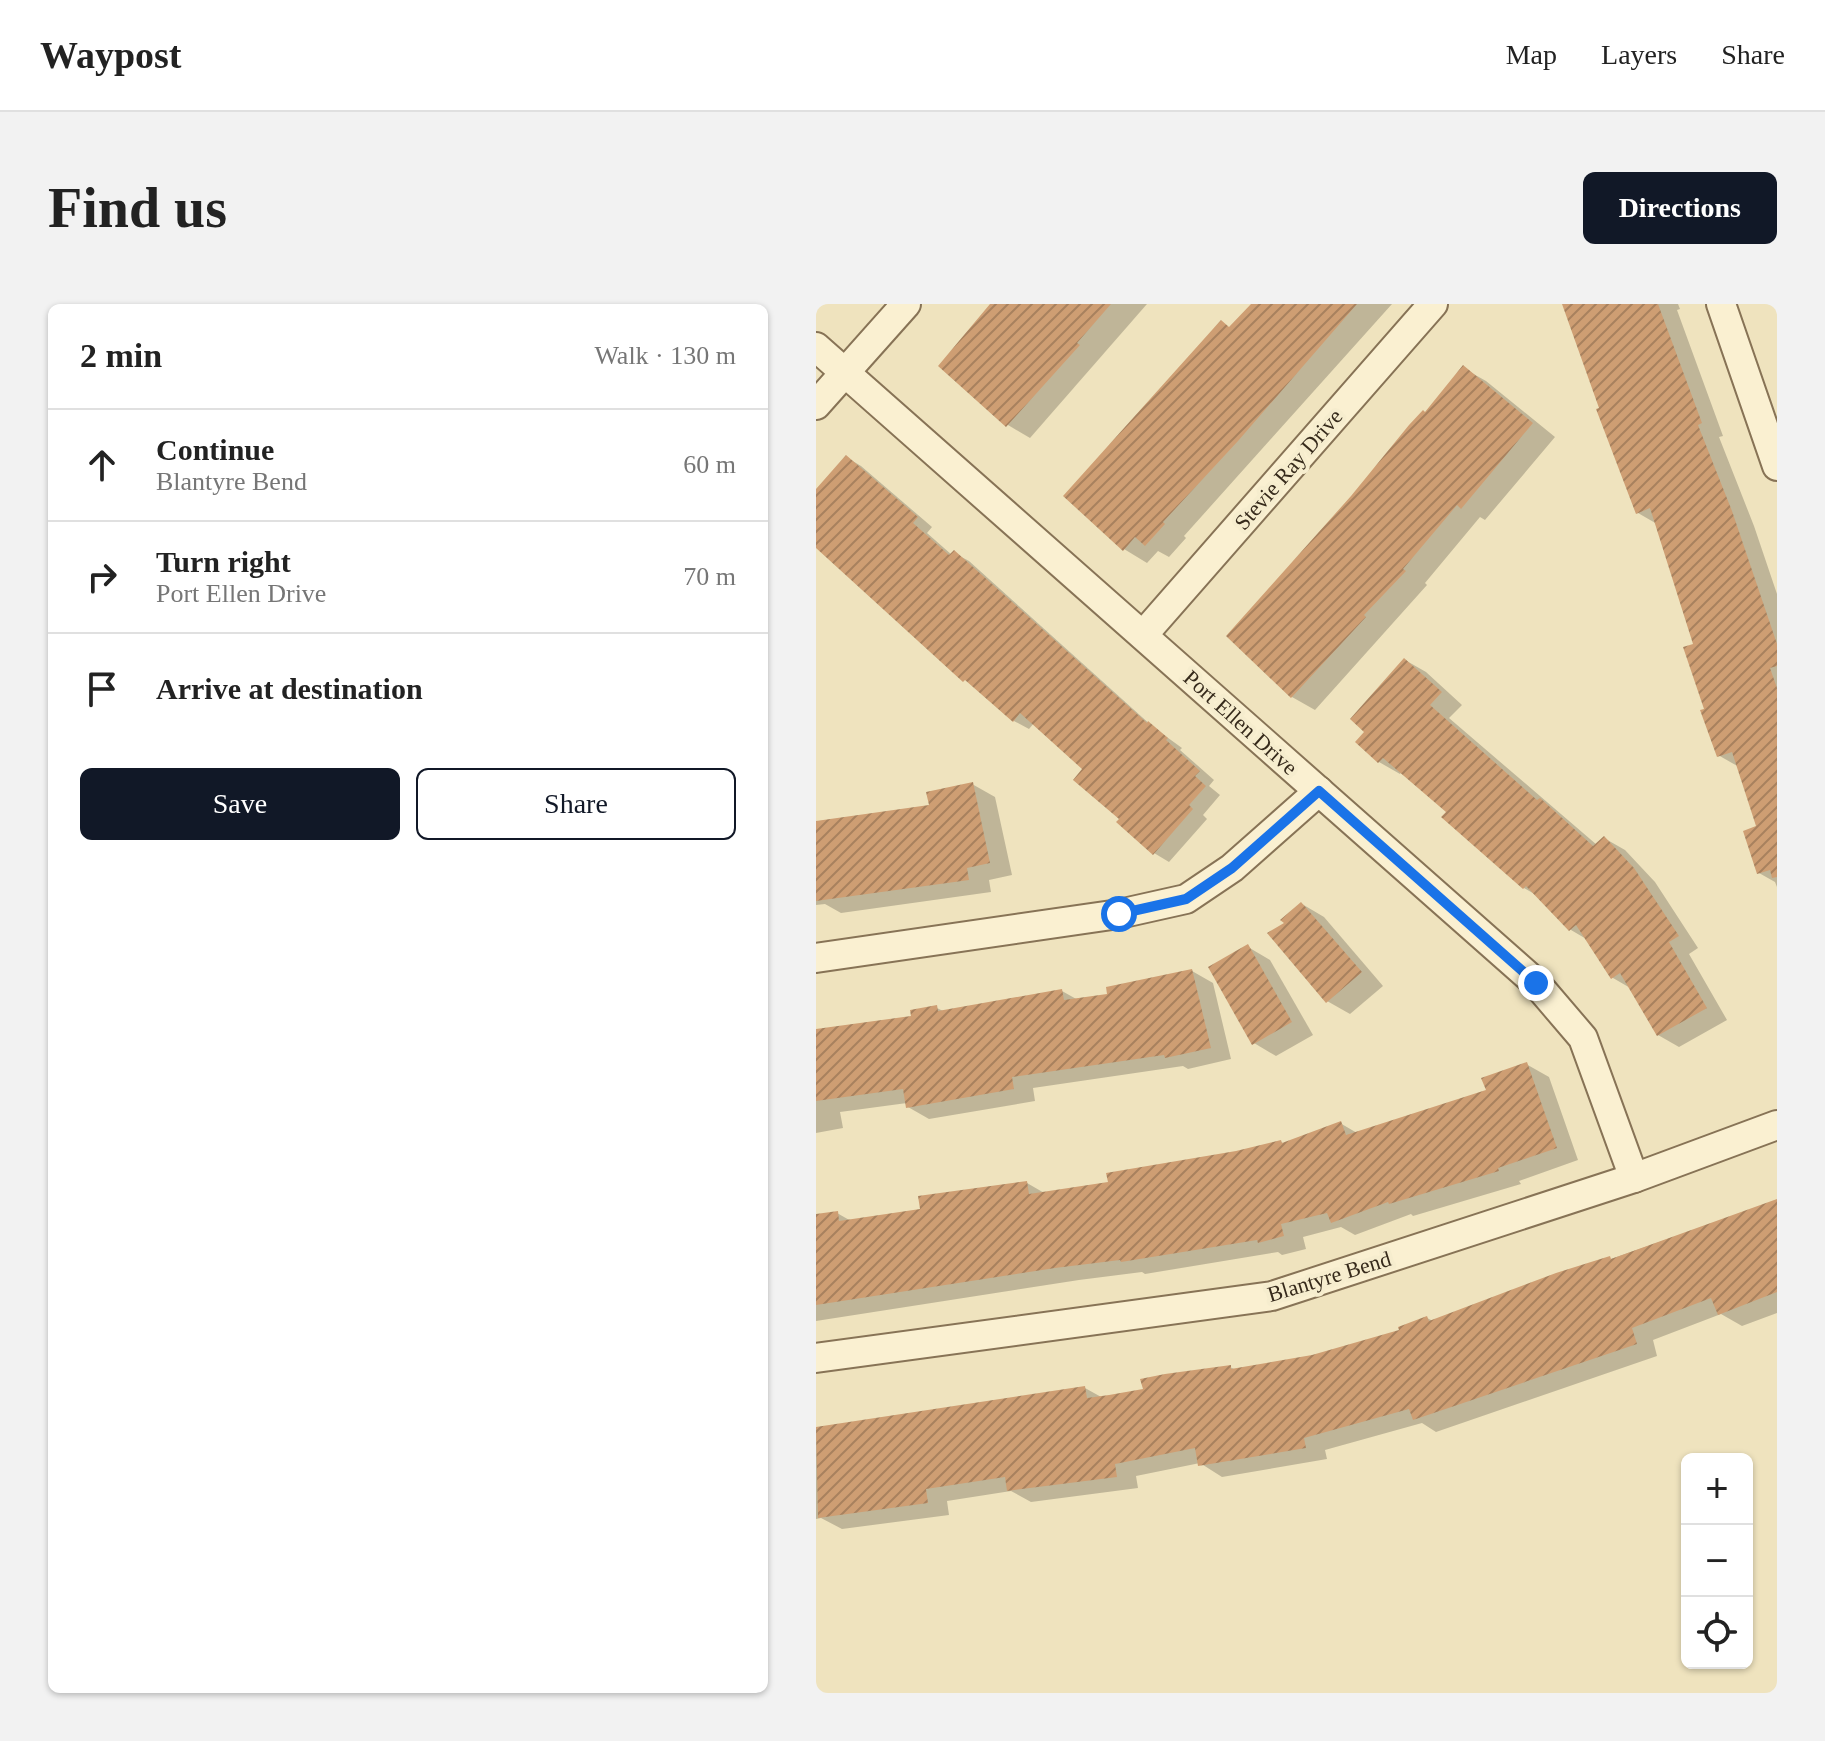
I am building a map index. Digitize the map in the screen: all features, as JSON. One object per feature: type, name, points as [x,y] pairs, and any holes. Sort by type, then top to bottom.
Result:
[{"type":"street","points":[[816,405],[906,304]]},
{"type":"street","name":"Stevie Ray Drive","points":[[1143,635],[1433,304]]},
{"type":"street","points":[[1721,304],[1777,466]]},
{"type":"street","name":"Port Ellen Drive","points":[[816,347],[1536,983],[1583,1038],[1634,1178]]},
{"type":"street","points":[[816,958],[1119,914],[1186,899],[1232,868],[1319,791]]},
{"type":"street","name":"Blantyre Bend","points":[[816,1358],[1272,1296],[1634,1178],[1777,1125]]},
{"type":"building","points":[[990,304],[1111,304],[1077,343],[1080,345],[1006,427],[938,366]]},
{"type":"building","points":[[1251,304],[1357,304],[1145,546],[1135,537],[1123,551],[1063,496],[1221,320],[1229,327]]},
{"type":"building","points":[[1562,304],[1658,304],[1777,644],[1777,666],[1770,668],[1777,688],[1777,877],[1772,878],[1770,870],[1757,874],[1743,831],[1756,826],[1732,752],[1717,757],[1700,710],[1704,709],[1683,647],[1693,644],[1650,508],[1636,514],[1596,409],[1599,408]]},
{"type":"building","points":[[1463,365],[1533,423],[1461,509],[1457,505],[1403,569],[1406,571],[1291,698],[1226,636]]},
{"type":"building","points":[[846,455],[918,517],[913,523],[949,555],[954,550],[1147,723],[1168,738],[1166,740],[1200,771],[1195,776],[1206,786],[1189,805],[1193,809],[1153,855],[1116,822],[1119,819],[1073,780],[1082,769],[1020,713],[1013,722],[965,680],[963,682],[816,548],[816,489]]},
{"type":"building","points":[[1404,658],[1442,692],[1430,705],[1593,846],[1604,836],[1634,868],[1679,936],[1669,942],[1707,1008],[1657,1036],[1620,973],[1611,979],[1576,925],[1569,931],[1526,886],[1523,889],[1441,817],[1446,812],[1383,758],[1378,763],[1355,742],[1364,732],[1350,719]]},
{"type":"building","points":[[973,782],[990,863],[967,868],[969,880],[816,901],[816,821],[929,805],[926,792]]},
{"type":"building","points":[[1301,902],[1362,972],[1326,1003],[1267,933],[1284,923],[1280,920]]},
{"type":"building","points":[[1248,944],[1292,1022],[1252,1045],[1208,967]]},
{"type":"building","points":[[1192,969],[1211,1048],[1165,1058],[1164,1055],[1012,1077],[1014,1089],[906,1108],[903,1089],[816,1101],[816,1029],[911,1016],[910,1010],[937,1005],[938,1011],[1062,989],[1064,1000],[1107,994],[1106,987]]},
{"type":"building","points":[[1527,1062],[1557,1148],[1498,1168],[1499,1171],[1388,1202],[1331,1223],[1327,1213],[1281,1224],[1284,1236],[1258,1243],[1257,1240],[1121,1262],[1055,1268],[816,1305],[816,1214],[838,1211],[839,1221],[920,1209],[918,1196],[1027,1181],[1029,1194],[1108,1182],[1106,1173],[1236,1151],[1281,1140],[1282,1143],[1341,1121],[1346,1135],[1486,1090],[1481,1078]]},
{"type":"building","points":[[1777,1199],[1777,1292],[1718,1315],[1711,1298],[1632,1328],[1637,1344],[1413,1420],[1409,1409],[1304,1438],[1306,1448],[1198,1466],[1195,1448],[1115,1464],[1117,1477],[1007,1491],[1005,1477],[926,1489],[928,1503],[818,1518],[816,1427],[1085,1386],[1087,1398],[1109,1395],[1143,1389],[1140,1379],[1165,1374],[1231,1365],[1231,1369],[1312,1355],[1399,1330],[1398,1327],[1427,1316],[1429,1321],[1556,1273],[1610,1256],[1611,1259]]},
{"type":"route","points":[[1119,914],[1186,899],[1232,868],[1319,791],[1536,983]]}]
